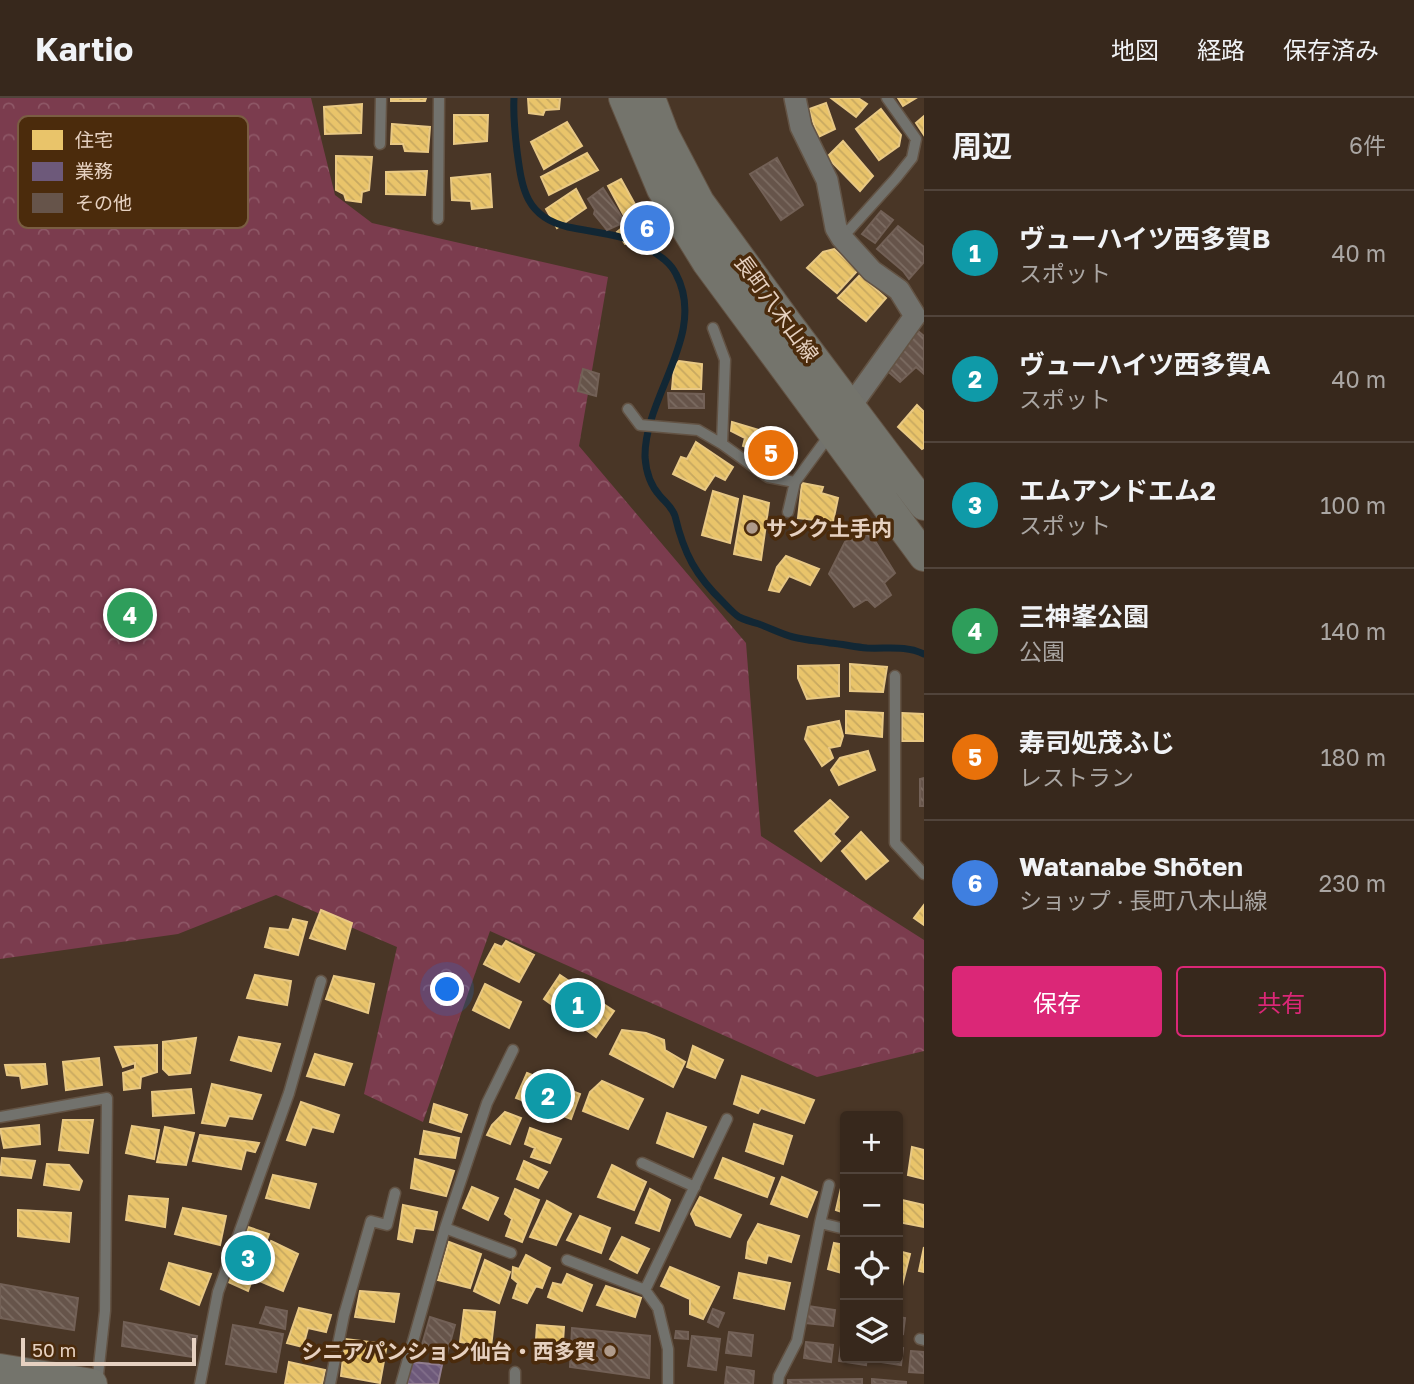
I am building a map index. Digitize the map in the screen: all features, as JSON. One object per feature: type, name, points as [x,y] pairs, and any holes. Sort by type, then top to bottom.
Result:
[{"type":"street","points":[[624,98],[662,189],[707,262],[924,556]]},
{"type":"street","name":"長町八木山線","points":[[650,98],[664,135],[699,202],[850,407],[919,488]]},
{"type":"street","points":[[795,98],[802,127],[827,180],[836,228],[873,271],[899,290],[920,321],[850,407]]},
{"type":"street","points":[[0,1369],[95,1384]]},
{"type":"lane","points":[[380,144],[381,98]]},
{"type":"lane","points":[[438,219],[439,98]]},
{"type":"lane","points":[[842,238],[912,158],[916,138],[887,98]]},
{"type":"lane","points":[[713,328],[725,360],[722,443]]},
{"type":"lane","points":[[628,409],[640,425],[698,430],[722,443],[768,477],[795,482]]},
{"type":"lane","points":[[788,512],[795,482],[832,432]]},
{"type":"lane","points":[[895,676],[895,843],[924,874]]},
{"type":"lane","points":[[200,1384],[218,1292],[289,1093],[321,981]]},
{"type":"lane","points":[[401,1384],[445,1228],[487,1103],[513,1050]]},
{"type":"lane","points":[[0,1117],[107,1098],[105,1311],[95,1384]]},
{"type":"lane","points":[[645,1290],[727,1119]]},
{"type":"lane","points":[[642,1163],[695,1187]]},
{"type":"lane","points":[[778,1384],[779,1376],[797,1341],[830,1185]]},
{"type":"lane","points":[[330,1384],[344,1315],[371,1222],[387,1225],[395,1193]]},
{"type":"lane","points":[[820,1223],[840,1227]]},
{"type":"lane","points":[[445,1228],[511,1253]]},
{"type":"lane","points":[[567,1260],[645,1290],[658,1308],[668,1349],[668,1384]]},
{"type":"green space","points":[[0,98],[311,98],[335,195],[372,223],[608,277],[579,446],[746,643],[761,836],[924,940],[924,1051],[817,1077],[490,931],[423,1122],[364,1094],[397,947],[276,895],[178,934],[0,959]]},
{"type":"building: 住宅","points":[[391,98],[426,98],[425,101],[391,101]]},
{"type":"building: 住宅","points":[[528,98],[560,98],[559,109],[545,110],[543,115],[529,113]]},
{"type":"building: 住宅","points":[[831,98],[858,98],[867,104],[856,117]]},
{"type":"building: 住宅","points":[[898,98],[916,98],[903,106]]},
{"type":"building: 住宅","points":[[826,103],[835,129],[818,137],[809,109]]},
{"type":"building: 住宅","points":[[362,104],[361,133],[325,134],[324,107]]},
{"type":"building: 住宅","points":[[881,109],[901,135],[899,146],[879,160],[856,129]]},
{"type":"building: 住宅","points":[[454,115],[488,115],[487,141],[454,144]]},
{"type":"building: 住宅","points":[[924,116],[924,135],[916,123]]},
{"type":"building: 住宅","points":[[567,122],[582,146],[544,169],[531,142]]},
{"type":"building: 住宅","points":[[392,124],[430,127],[428,152],[405,151],[403,144],[391,144]]},
{"type":"building: 住宅","points":[[843,141],[873,176],[860,191],[827,157]]},
{"type":"building: 住宅","points":[[587,153],[598,170],[549,195],[541,177]]},
{"type":"building: 住宅","points":[[336,156],[372,157],[369,190],[362,192],[361,202],[346,200],[344,194],[336,190]]},
{"type":"building: 住宅","points":[[427,171],[425,195],[386,194],[386,172]]},
{"type":"building: 住宅","points":[[490,174],[492,207],[472,209],[471,201],[452,200],[451,178]]},
{"type":"building: 住宅","points":[[621,179],[653,237],[647,242],[625,244],[617,232],[628,223],[608,186]]},
{"type":"building: 住宅","points":[[576,189],[586,208],[557,228],[546,209]]},
{"type":"building: 住宅","points":[[834,249],[858,270],[837,293],[807,268],[823,252]]},
{"type":"building: 住宅","points":[[860,275],[886,298],[866,321],[838,298]]},
{"type":"building: 住宅","points":[[679,361],[702,364],[701,389],[672,389],[674,367]]},
{"type":"building: 住宅","points":[[917,405],[924,412],[922,449],[898,427]]},
{"type":"building: 住宅","points":[[732,422],[789,439],[781,461],[743,446],[745,438],[731,431]]},
{"type":"building: 住宅","points":[[696,442],[733,467],[725,480],[715,475],[705,490],[673,474],[681,457],[687,459]]},
{"type":"building: 住宅","points":[[802,483],[823,487],[821,493],[838,498],[833,522],[798,518]]},
{"type":"building: 住宅","points":[[713,491],[738,499],[730,543],[702,535]]},
{"type":"building: 住宅","name":"サンク土手内","points":[[744,496],[769,503],[761,560],[734,554]]},
{"type":"building: 住宅","points":[[786,556],[819,569],[810,585],[789,576],[779,592],[769,590],[777,567]]},
{"type":"building: 住宅","points":[[850,664],[887,667],[883,692],[850,691]]},
{"type":"building: 住宅","points":[[839,665],[839,696],[807,699],[798,678],[798,666]]},
{"type":"building: 住宅","points":[[846,711],[883,713],[882,737],[846,733]]},
{"type":"building: 住宅","points":[[902,713],[924,714],[924,741],[902,741]]},
{"type":"building: 住宅","points":[[839,721],[843,736],[840,746],[829,748],[833,758],[822,766],[805,739],[808,727]]},
{"type":"building: 住宅","points":[[868,751],[875,770],[839,785],[831,770],[840,758]]},
{"type":"building: 住宅","points":[[830,800],[848,817],[833,834],[840,841],[821,861],[795,831]]},
{"type":"building: 住宅","points":[[861,832],[888,861],[866,879],[842,851]]},
{"type":"building: 住宅","points":[[924,905],[924,925],[914,918]]},
{"type":"building: 住宅","points":[[321,910],[352,923],[345,949],[310,938]]},
{"type":"building: 住宅","points":[[293,919],[307,922],[298,955],[265,947],[270,928],[289,930]]},
{"type":"building: 住宅","points":[[506,941],[534,955],[519,982],[484,964],[495,944],[502,947]]},
{"type":"building: 住宅","points":[[255,975],[291,981],[287,1005],[247,998]]},
{"type":"building: 住宅","points":[[560,975],[614,1011],[596,1037],[544,999]]},
{"type":"building: 住宅","points":[[334,976],[374,984],[368,1013],[326,999]]},
{"type":"building: 住宅","points":[[485,984],[521,1002],[509,1028],[473,1010]]},
{"type":"building: 住宅","points":[[622,1030],[646,1033],[664,1040],[665,1050],[685,1062],[673,1087],[610,1054]]},
{"type":"building: 住宅","points":[[239,1037],[280,1044],[271,1071],[231,1060]]},
{"type":"building: 住宅","points":[[196,1038],[190,1073],[169,1075],[163,1069],[163,1042]]},
{"type":"building: 住宅","points":[[157,1045],[157,1072],[141,1077],[140,1088],[124,1090],[123,1073],[135,1069],[135,1063],[123,1067],[115,1047]]},
{"type":"building: 住宅","points":[[693,1046],[723,1060],[715,1078],[687,1067]]},
{"type":"building: 住宅","points":[[315,1054],[352,1064],[344,1085],[307,1076]]},
{"type":"building: 住宅","points":[[99,1058],[102,1085],[66,1090],[63,1062]]},
{"type":"building: 住宅","points":[[45,1064],[47,1084],[22,1088],[20,1076],[7,1075],[5,1065]]},
{"type":"building: 住宅","points":[[527,1073],[580,1094],[571,1119],[516,1098]]},
{"type":"building: 住宅","points":[[742,1076],[814,1100],[804,1123],[761,1108],[758,1113],[734,1104]]},
{"type":"building: 住宅","points":[[602,1081],[643,1099],[628,1129],[583,1111],[590,1092]]},
{"type":"building: 住宅","points":[[212,1084],[261,1095],[252,1119],[229,1116],[225,1126],[202,1123]]},
{"type":"building: 住宅","points":[[191,1089],[194,1113],[153,1116],[152,1092]]},
{"type":"building: 住宅","points":[[301,1102],[339,1115],[333,1132],[312,1127],[305,1145],[287,1140]]},
{"type":"building: 住宅","points":[[434,1104],[467,1115],[461,1132],[430,1122]]},
{"type":"building: 住宅","points":[[505,1112],[521,1118],[510,1144],[487,1135],[492,1125]]},
{"type":"building: 住宅","points":[[667,1113],[706,1127],[693,1157],[657,1143]]},
{"type":"building: 住宅","points":[[63,1120],[93,1120],[88,1153],[59,1150]]},
{"type":"building: 住宅","points":[[754,1124],[792,1136],[783,1164],[746,1151]]},
{"type":"building: 住宅","points":[[39,1125],[40,1144],[4,1148],[0,1129]]},
{"type":"building: 住宅","points":[[132,1126],[159,1130],[154,1159],[126,1153]]},
{"type":"building: 住宅","points":[[165,1127],[194,1133],[186,1165],[157,1162]]},
{"type":"building: 住宅","points":[[530,1128],[561,1139],[550,1163],[531,1157],[535,1148],[525,1144]]},
{"type":"building: 住宅","points":[[424,1131],[459,1138],[455,1158],[420,1154]]},
{"type":"building: 住宅","points":[[200,1135],[259,1143],[255,1152],[246,1150],[241,1169],[193,1161]]},
{"type":"building: 住宅","points":[[912,1147],[924,1150],[924,1179],[908,1175]]},
{"type":"building: 住宅","points":[[2,1158],[35,1161],[31,1178],[0,1175]]},
{"type":"building: 住宅","points":[[723,1158],[774,1178],[767,1197],[715,1178]]},
{"type":"building: 住宅","points":[[415,1159],[454,1171],[446,1196],[411,1188]]},
{"type":"building: 住宅","points":[[524,1161],[547,1172],[538,1188],[517,1179]]},
{"type":"building: 住宅","points":[[47,1164],[69,1165],[82,1181],[79,1190],[44,1185]]},
{"type":"building: 住宅","points":[[612,1165],[646,1182],[634,1210],[598,1197]]},
{"type":"building: 住宅","points":[[273,1175],[316,1184],[309,1208],[266,1198]]},
{"type":"building: 住宅","points":[[782,1177],[817,1192],[807,1217],[771,1204]]},
{"type":"building: 住宅","points":[[472,1187],[498,1198],[488,1220],[463,1208]]},
{"type":"building: 住宅","points":[[515,1189],[539,1200],[522,1242],[506,1236],[512,1219],[505,1214]]},
{"type":"building: 住宅","points":[[650,1189],[670,1200],[659,1231],[636,1223]]},
{"type":"building: 住宅","points":[[840,1192],[840,1211],[836,1210]]},
{"type":"building: 住宅","points":[[129,1196],[168,1199],[165,1227],[126,1220]]},
{"type":"building: 住宅","points":[[700,1197],[741,1215],[730,1237],[696,1225],[691,1214]]},
{"type":"building: 住宅","points":[[903,1200],[924,1205],[924,1227],[903,1223]]},
{"type":"building: 住宅","points":[[547,1201],[571,1214],[556,1245],[530,1237]]},
{"type":"building: 住宅","points":[[403,1205],[437,1212],[433,1230],[415,1228],[412,1242],[398,1239]]},
{"type":"building: 住宅","points":[[183,1208],[226,1216],[220,1245],[175,1234]]},
{"type":"building: 住宅","points":[[18,1210],[71,1213],[69,1242],[18,1236]]},
{"type":"building: 住宅","points":[[580,1216],[610,1228],[601,1253],[567,1240]]},
{"type":"building: 住宅","points":[[758,1224],[799,1236],[791,1262],[768,1255],[766,1263],[746,1258],[748,1242]]},
{"type":"building: 住宅","points":[[248,1227],[269,1234],[248,1291],[226,1281]]},
{"type":"building: 住宅","points":[[622,1237],[649,1249],[637,1273],[610,1259]]},
{"type":"building: 住宅","points":[[271,1241],[298,1254],[283,1291],[255,1279]]},
{"type":"building: 住宅","points":[[449,1242],[481,1254],[470,1288],[438,1280]]},
{"type":"building: 住宅","points":[[834,1243],[840,1244],[840,1273],[828,1269]]},
{"type":"building: 住宅","points":[[924,1247],[924,1272],[919,1271]]},
{"type":"building: 住宅","points":[[903,1252],[910,1254],[903,1282]]},
{"type":"building: 住宅","points":[[526,1255],[550,1268],[542,1288],[536,1286],[527,1303],[513,1298],[518,1283],[512,1278],[513,1267],[519,1269]]},
{"type":"building: 住宅","points":[[485,1260],[510,1272],[499,1303],[474,1291]]},
{"type":"building: 住宅","points":[[169,1263],[211,1274],[199,1305],[161,1289]]},
{"type":"building: 住宅","points":[[670,1267],[719,1287],[703,1319],[690,1314],[690,1299],[661,1286]]},
{"type":"building: 住宅","points":[[739,1273],[790,1283],[784,1309],[734,1298]]},
{"type":"building: 住宅","points":[[567,1274],[592,1285],[582,1311],[548,1297],[553,1283],[562,1285]]},
{"type":"building: 住宅","points":[[606,1286],[641,1298],[635,1317],[597,1305]]},
{"type":"building: 住宅","points":[[360,1291],[399,1294],[394,1322],[355,1317]]},
{"type":"building: 住宅","points":[[299,1308],[331,1315],[326,1332],[308,1328],[303,1347],[287,1343]]},
{"type":"building: 住宅","points":[[464,1310],[495,1312],[491,1347],[460,1342]]},
{"type":"building: 住宅","points":[[537,1325],[564,1327],[562,1356],[535,1354]]},
{"type":"building: 住宅","points":[[345,1339],[387,1344],[380,1383],[341,1376]]},
{"type":"building: 住宅","points":[[289,1362],[325,1370],[322,1384],[285,1384]]},
{"type":"building: 業務","points":[[411,1362],[442,1365],[438,1384],[407,1384]]},
{"type":"building: その他","points":[[777,158],[803,205],[781,220],[750,174]]},
{"type":"building: その他","points":[[603,188],[625,222],[607,230],[594,214],[595,210],[588,199]]},
{"type":"building: その他","points":[[881,211],[893,220],[875,243],[862,234]]},
{"type":"building: その他","points":[[898,226],[924,247],[924,262],[909,279],[877,249]]},
{"type":"building: その他","points":[[918,331],[924,336],[924,374],[916,367],[900,382],[884,368]]},
{"type":"building: その他","points":[[583,369],[599,374],[596,396],[578,391]]},
{"type":"building: その他","points":[[668,393],[704,394],[704,408],[669,408]]},
{"type":"building: その他","points":[[867,528],[895,573],[884,583],[891,595],[875,607],[867,599],[854,607],[829,574],[845,542]]},
{"type":"building: その他","points":[[924,778],[924,806],[920,806],[920,779]]},
{"type":"building: その他","points":[[0,1284],[78,1298],[74,1330],[0,1318]]},
{"type":"building: その他","points":[[808,1306],[835,1310],[833,1326],[806,1323]]},
{"type":"building: その他","points":[[266,1307],[287,1311],[285,1329],[260,1323]]},
{"type":"building: その他","points":[[713,1309],[724,1313],[718,1327],[708,1322]]},
{"type":"building: その他","points":[[430,1317],[455,1325],[447,1354],[422,1345]]},
{"type":"building: その他","points":[[124,1322],[197,1336],[193,1357],[122,1346]]},
{"type":"building: その他","points":[[233,1325],[283,1334],[276,1372],[226,1364]]},
{"type":"building: その他","name":"シニアパンション仙台・西多賀","points":[[572,1328],[650,1336],[649,1378],[570,1367]]},
{"type":"building: その他","points":[[676,1331],[688,1332],[688,1339],[675,1338]]},
{"type":"building: その他","points":[[729,1332],[753,1335],[751,1356],[726,1353]]},
{"type":"building: その他","points":[[692,1336],[720,1339],[716,1370],[688,1366]]},
{"type":"building: その他","points":[[806,1342],[833,1345],[831,1362],[804,1358]]},
{"type":"building: その他","points":[[911,1351],[924,1352],[924,1373],[909,1372]]},
{"type":"building: その他","points":[[727,1367],[754,1371],[753,1384],[725,1384]]},
{"type":"building: その他","points":[[862,1379],[862,1384],[788,1384],[788,1380]]},
{"type":"building: その他","points":[[872,1379],[906,1382],[906,1384],[872,1384]]},
{"type":"waterway","points":[[514,98],[521,177],[534,208],[543,216],[568,227],[620,237],[640,244],[664,260],[676,274],[684,297],[685,319],[680,342],[647,434],[645,457],[651,483],[674,513],[687,553],[698,573],[739,617],[785,634],[862,648],[903,648],[924,654]]},
{"type":"place","name":"Watanabe Shōten","points":[[647,228]]},
{"type":"place","name":"寿司処茂ふじ","points":[[771,453]]},
{"type":"place","name":"サンク土手内","points":[[752,528]]},
{"type":"place","name":"三神峯公園","points":[[130,615]]},
{"type":"place","name":"ヴューハイツ西多賀B","points":[[578,1005]]},
{"type":"place","name":"ヴューハイツ西多賀A","points":[[548,1096]]},
{"type":"place","name":"エムアンドエム2","points":[[248,1258]]},
{"type":"place","name":"シニアパンション仙台・西多賀","points":[[610,1351]]}]
